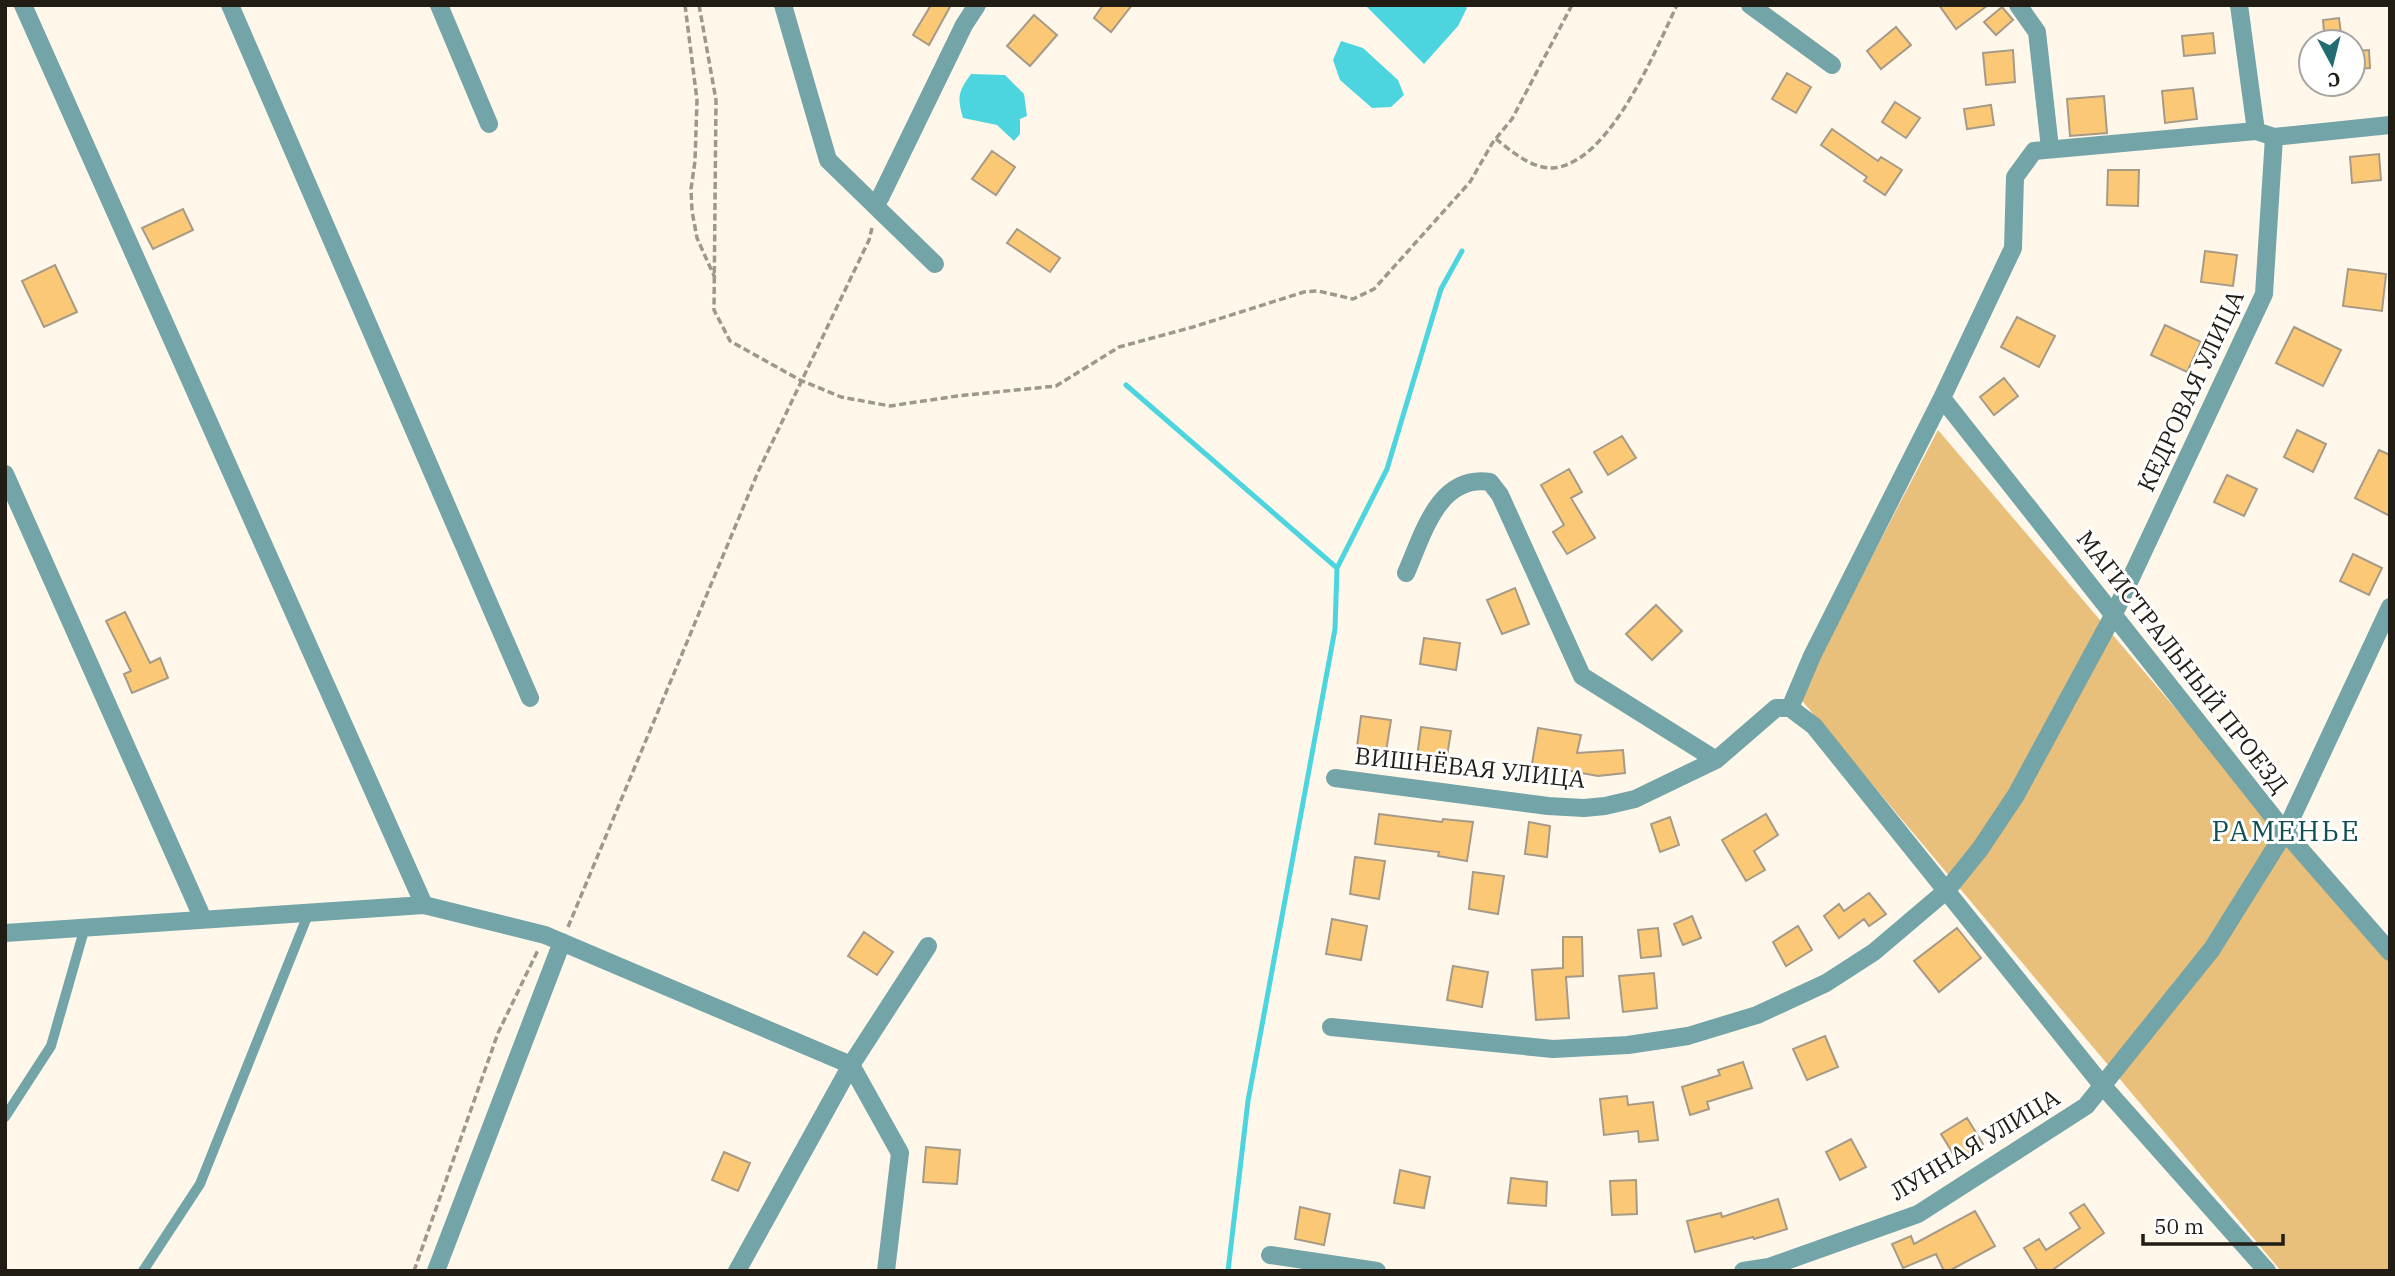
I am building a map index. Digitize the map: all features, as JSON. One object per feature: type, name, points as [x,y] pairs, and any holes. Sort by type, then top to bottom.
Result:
[{"type":"street","points":[[23,5],[424,905]]},
{"type":"street","points":[[230,5],[530,698]]},
{"type":"street","points":[[439,5],[489,124]]},
{"type":"street","points":[[783,5],[828,160],[878,203],[935,264]]},
{"type":"street","points":[[878,203],[964,25],[977,5]]},
{"type":"street","points":[[1750,5],[1832,65]]},
{"type":"street","points":[[2018,5],[2037,32],[2042,150]]},
{"type":"street","points":[[2239,5],[2256,131]]},
{"type":"street","points":[[2267,1271],[2102,1085],[1814,726],[1790,708],[1812,656],[1942,398],[2013,248],[2015,177],[2042,150],[2256,131],[2274,136],[2390,125]]},
{"type":"street","name":"КЕДРОВАЯ УЛИЦА","points":[[1947,890],[1980,849],[2016,795],[2114,614],[2264,294],[2274,136]]},
{"type":"street","name":"МАГИСТРАЛЬНЫЙ ПРОЕЗД","points":[[1942,398],[2285,832],[2390,952]]},
{"type":"street","points":[[5,474],[203,919]]},
{"type":"street","points":[[1406,573],[1431,517],[1445,495],[1464,483],[1476,480],[1490,482],[1500,495],[1582,676],[1716,760]]},
{"type":"street","name":"ЛУННАЯ УЛИЦА","points":[[1743,1271],[1769,1266],[1918,1214],[2086,1106],[2212,949],[2285,832],[2390,607]]},
{"type":"street","name":"ВИШНЁВАЯ УЛИЦА","points":[[1335,778],[1548,806],[1605,806],[1634,799],[1716,760],[1776,708],[1790,708]]},
{"type":"street","points":[[1331,1027],[1553,1049],[1628,1045],[1688,1036],[1757,1015],[1826,983],[1874,952],[1947,890]]},
{"type":"street","points":[[5,933],[424,905],[545,935],[851,1065],[900,1153],[886,1271]]},
{"type":"street","points":[[436,1271],[562,942]]},
{"type":"street","points":[[737,1271],[851,1065],[928,946]]},
{"type":"street","points":[[1270,1255],[1377,1271]]},
{"type":"lane","points":[[143,1271],[200,1184],[309,912]]},
{"type":"lane","points":[[5,1117],[51,1046],[85,927]]},
{"type":"path","points":[[685,5],[697,100],[692,211],[697,238],[715,279]]},
{"type":"path","points":[[699,5],[716,100],[714,310],[730,341],[800,380],[841,397],[890,406],[1056,386],[1119,347],[1304,292],[1318,291],[1353,299],[1374,289],[1471,182],[1496,139],[1512,119],[1572,5]]},
{"type":"path","points":[[1496,139],[1536,165],[1544,167],[1553,168],[1590,152],[1627,107],[1677,5]]},
{"type":"path","points":[[562,942],[758,472],[869,240],[878,203]]},
{"type":"path","points":[[414,1271],[498,1033],[545,935]]},
{"type":"shaded area","points":[[1938,430],[2390,960],[2390,1271],[2281,1271],[1799,697]]},
{"type":"water","points":[[1365,5],[1464,5],[1467,8],[1458,26],[1424,64]]},
{"type":"water","points":[[1341,41],[1363,48],[1398,80],[1404,95],[1391,107],[1372,108],[1340,80],[1333,60]]},
{"type":"water","points":[[971,74],[1005,75],[1024,94],[1027,116],[1020,119],[1020,134],[1014,141],[997,125],[963,118],[960,95]]},
{"type":"building","points":[[931,5],[951,5],[929,45],[913,35]]},
{"type":"building","points":[[1103,5],[1132,5],[1111,32],[1094,18]]},
{"type":"building","points":[[1939,5],[1988,5],[1956,29]]},
{"type":"building","points":[[2002,7],[2013,20],[1996,35],[1984,22]]},
{"type":"building","points":[[1034,15],[1057,35],[1030,66],[1007,46]]},
{"type":"building","points":[[2339,18],[2340,28],[2324,28],[2323,20]]},
{"type":"building","points":[[1896,27],[1911,45],[1881,69],[1867,51]]},
{"type":"building","points":[[2213,33],[2215,53],[2184,56],[2182,36]]},
{"type":"building","points":[[2013,50],[2015,82],[1986,85],[1983,53]]},
{"type":"building","points":[[2369,50],[2370,68],[2367,68]]},
{"type":"building","points":[[1787,73],[1811,87],[1796,113],[1772,99]]},
{"type":"building","points":[[2193,88],[2197,119],[2165,123],[2162,91]]},
{"type":"building","points":[[2104,96],[2107,133],[2070,136],[2067,99]]},
{"type":"building","points":[[1895,102],[1920,118],[1906,138],[1882,122]]},
{"type":"building","points":[[1991,105],[1994,125],[1967,129],[1964,109]]},
{"type":"building","points":[[1832,129],[1878,161],[1881,157],[1902,170],[1885,195],[1864,181],[1867,177],[1821,145]]},
{"type":"building","points":[[992,151],[1015,167],[996,195],[972,179]]},
{"type":"building","points":[[2379,154],[2381,180],[2352,183],[2350,157]]},
{"type":"building","points":[[2108,170],[2139,170],[2138,206],[2107,205]]},
{"type":"building","points":[[183,209],[193,230],[153,249],[142,228]]},
{"type":"building","points":[[1017,229],[1060,258],[1050,272],[1007,243]]},
{"type":"building","points":[[2205,251],[2237,255],[2233,286],[2201,282]]},
{"type":"building","points":[[55,265],[77,312],[44,327],[22,281]]},
{"type":"building","points":[[2348,269],[2386,274],[2382,311],[2343,306]]},
{"type":"building","points":[[2017,317],[2055,336],[2039,367],[2001,347]]},
{"type":"building","points":[[2165,325],[2201,342],[2187,372],[2151,355]]},
{"type":"building","points":[[2294,327],[2341,350],[2323,386],[2276,363]]},
{"type":"building","points":[[2004,378],[2018,396],[1994,415],[1980,397]]},
{"type":"building","points":[[2297,430],[2326,444],[2313,472],[2284,457]]},
{"type":"building","points":[[1622,436],[1636,458],[1608,475],[1594,452]]},
{"type":"building","points":[[2379,450],[2390,455],[2390,516],[2355,498]]},
{"type":"building","points":[[1569,469],[1582,492],[1571,498],[1595,538],[1567,554],[1553,532],[1564,525],[1541,485]]},
{"type":"building","points":[[2227,475],[2257,489],[2244,516],[2214,502]]},
{"type":"building","points":[[2353,554],[2382,568],[2369,595],[2340,581]]},
{"type":"building","points":[[1515,588],[1529,624],[1502,634],[1487,600]]},
{"type":"building","points":[[1656,605],[1682,631],[1652,660],[1626,634]]},
{"type":"building","points":[[125,612],[150,663],[160,658],[168,678],[132,693],[124,674],[131,671],[106,621]]},
{"type":"building","points":[[1424,638],[1460,643],[1456,670],[1420,664]]},
{"type":"building","points":[[1361,716],[1391,720],[1385,758],[1356,754]]},
{"type":"building","points":[[1421,727],[1451,731],[1445,769],[1416,765]]},
{"type":"building","points":[[1538,728],[1581,735],[1577,753],[1623,750],[1625,773],[1598,776],[1532,764]]},
{"type":"building","points":[[1379,814],[1442,822],[1443,819],[1473,822],[1467,861],[1438,856],[1439,852],[1375,844]]},
{"type":"building","points":[[1766,814],[1778,835],[1754,851],[1765,870],[1746,881],[1722,840]]},
{"type":"building","points":[[1670,817],[1679,845],[1660,852],[1651,824]]},
{"type":"building","points":[[1529,822],[1550,826],[1547,857],[1525,854]]},
{"type":"building","points":[[1355,857],[1385,861],[1379,899],[1350,894]]},
{"type":"building","points":[[1473,872],[1504,876],[1498,914],[1469,909]]},
{"type":"building","points":[[1869,893],[1886,914],[1869,926],[1864,919],[1839,938],[1824,916],[1839,904],[1844,911]]},
{"type":"building","points":[[1692,916],[1701,938],[1683,945],[1674,924]]},
{"type":"building","points":[[1332,919],[1367,926],[1361,960],[1326,954]]},
{"type":"building","points":[[1798,926],[1812,950],[1786,966],[1773,942]]},
{"type":"building","points":[[1658,928],[1661,956],[1641,958],[1638,930]]},
{"type":"building","points":[[1957,928],[1981,958],[1939,992],[1914,961]]},
{"type":"building","points":[[864,932],[893,952],[877,975],[848,956]]},
{"type":"building","points":[[1563,937],[1582,937],[1583,976],[1566,977],[1569,1018],[1536,1020],[1532,970],[1563,968]]},
{"type":"building","points":[[1453,966],[1488,972],[1482,1007],[1447,1000]]},
{"type":"building","points":[[1654,973],[1657,1008],[1623,1012],[1619,976]]},
{"type":"building","points":[[1825,1036],[1838,1067],[1807,1080],[1793,1049]]},
{"type":"building","points":[[1743,1062],[1752,1088],[1707,1102],[1709,1109],[1690,1115],[1682,1087],[1720,1075],[1718,1070]]},
{"type":"building","points":[[1627,1096],[1628,1105],[1653,1102],[1658,1140],[1639,1142],[1638,1131],[1604,1135],[1600,1099]]},
{"type":"building","points":[[1967,1118],[1983,1144],[1957,1160],[1941,1134]]},
{"type":"building","points":[[1851,1139],[1866,1167],[1840,1180],[1826,1152]]},
{"type":"building","points":[[926,1147],[960,1150],[957,1184],[923,1182]]},
{"type":"building","points":[[724,1152],[750,1163],[738,1191],[712,1180]]},
{"type":"building","points":[[1400,1170],[1430,1177],[1424,1208],[1394,1203]]},
{"type":"building","points":[[1511,1178],[1547,1182],[1546,1206],[1508,1203]]},
{"type":"building","points":[[1636,1180],[1637,1214],[1612,1215],[1610,1181]]},
{"type":"building","points":[[1778,1199],[1787,1229],[1695,1252],[1687,1221],[1721,1213],[1722,1217]]},
{"type":"building","points":[[2084,1204],[2104,1233],[2051,1271],[2038,1271],[2024,1248],[2039,1239],[2046,1250],[2080,1228],[2070,1213]]},
{"type":"building","points":[[1300,1207],[1330,1214],[1324,1245],[1295,1239]]},
{"type":"building","points":[[1975,1211],[1995,1246],[1949,1271],[1944,1271],[1936,1254],[1903,1268],[1892,1244],[1911,1236],[1914,1244]]},
{"type":"waterway","points":[[1337,568],[1387,469],[1441,289],[1462,251]]},
{"type":"waterway","points":[[1126,385],[1337,568],[1335,629],[1248,1101],[1228,1271]]},
{"type":"district","name":"РАМЕНЬЕ","points":[[2286,831]]}]
